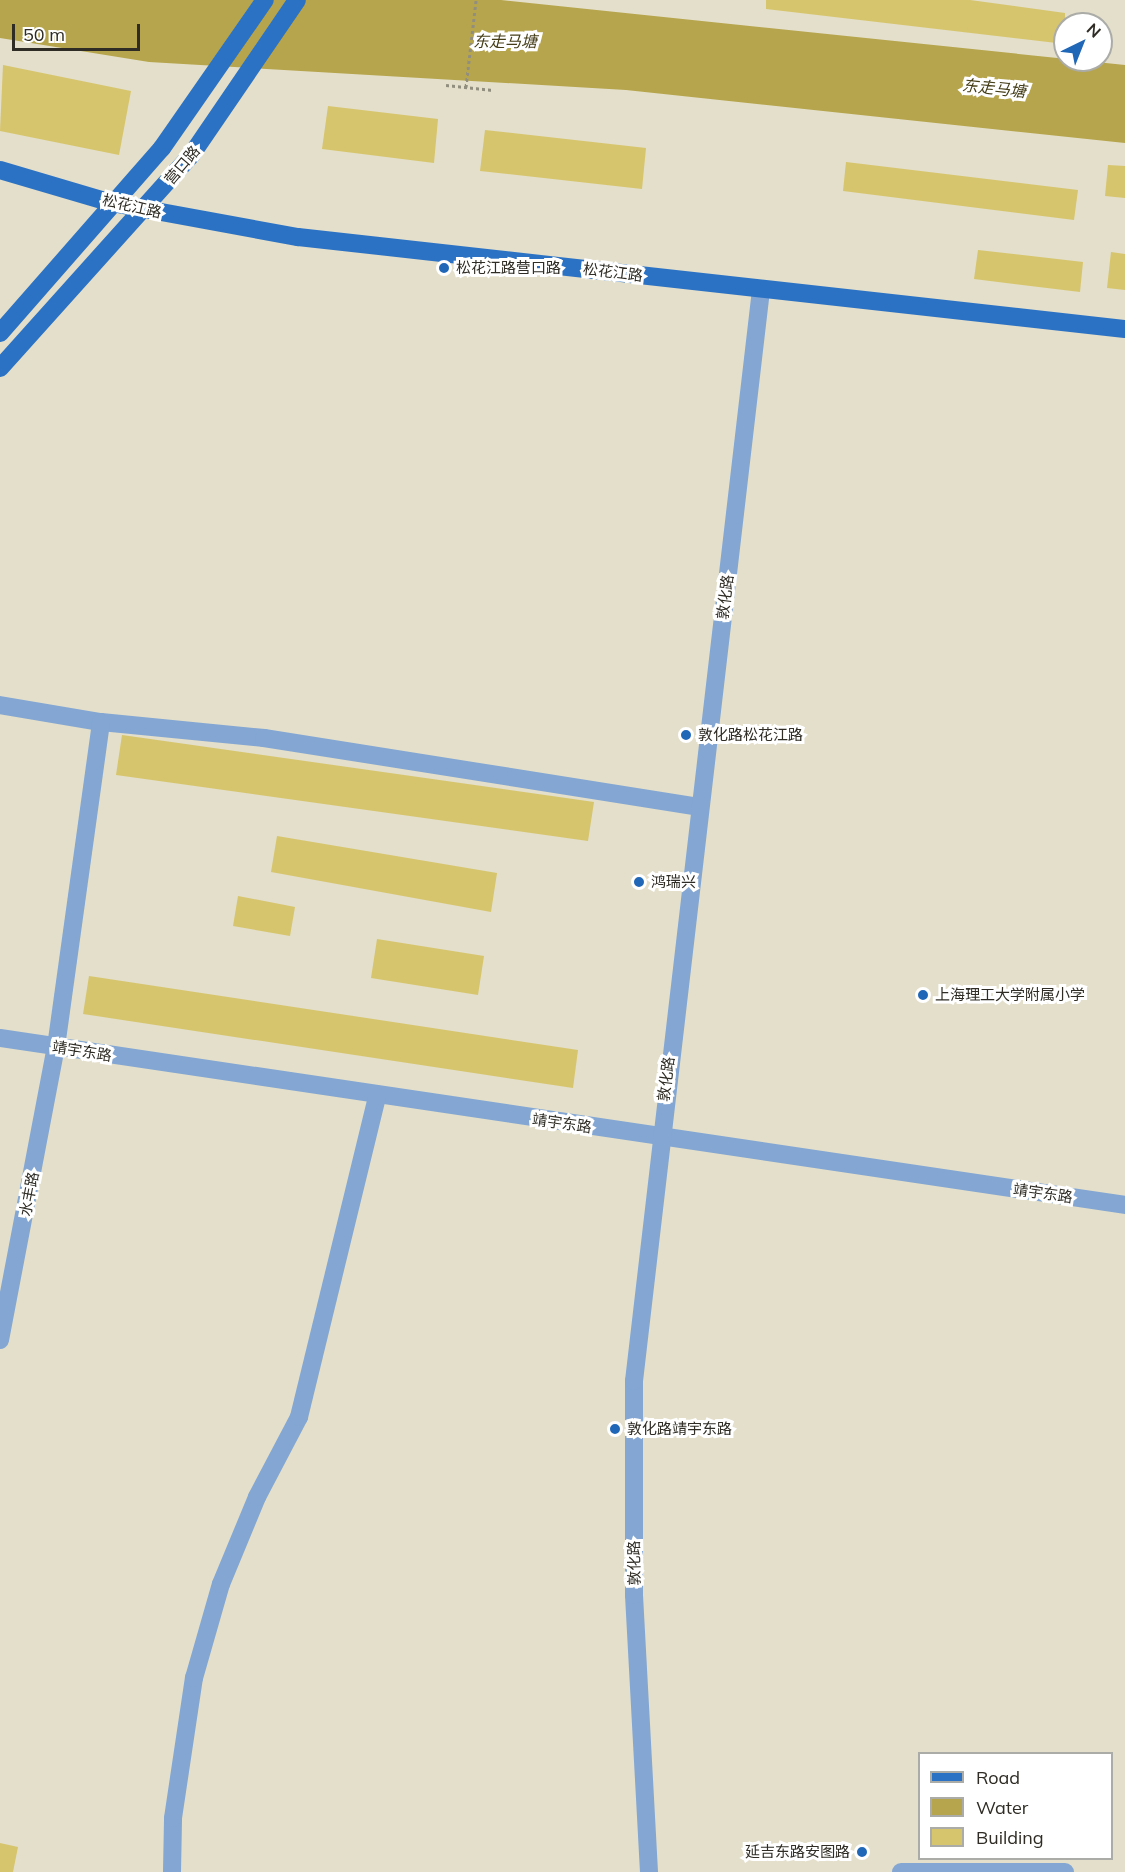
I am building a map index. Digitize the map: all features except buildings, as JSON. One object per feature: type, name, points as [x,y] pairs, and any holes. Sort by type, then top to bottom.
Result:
[{"type":"main road","name":"营口路","points":[[0,333],[162,148],[220,69],[265,0]]},
{"type":"main road","name":"营口路","points":[[0,368],[144,210],[217,122],[297,0]]},
{"type":"main road","name":"松花江路","points":[[0,170],[112,203],[144,210],[446,257],[1125,329]]},
{"type":"street","name":"敦化路","points":[[649,1872],[632,1430],[659,1137],[761,290]]},
{"type":"street","points":[[0,705],[101,722],[264,738],[699,807]]},
{"type":"street","name":"水丰路","points":[[0,1340],[4,1298],[56,1047],[101,722]]},
{"type":"street","name":"靖宇东路","points":[[0,1038],[377,1097],[1125,1205]]},
{"type":"street","points":[[172,1872],[173,1818],[194,1678],[221,1584],[252,1508],[299,1417],[377,1097]]},
{"type":"street","points":[[901,1872],[1065,1872]]},
{"type":"path","points":[[466,87],[476,0]]},
{"type":"path","points":[[446,85],[493,90]]},
{"type":"water","name":"东走马塘","points":[[0,0],[501,0],[1053,58],[1053,72],[1113,72],[1113,64],[1125,65],[1125,143],[626,90],[149,62],[0,38]]},
{"type":"place","name":"松花江路营口路","points":[[444,268]]},
{"type":"place","name":"敦化路松花江路","points":[[686,735]]},
{"type":"place","name":"鸿瑞兴","points":[[639,882]]},
{"type":"place","name":"上海理工大学附属小学","points":[[923,995]]},
{"type":"place","name":"敦化路靖宇东路","points":[[615,1429]]},
{"type":"place","name":"延吉东路安图路","points":[[862,1852]]}]
